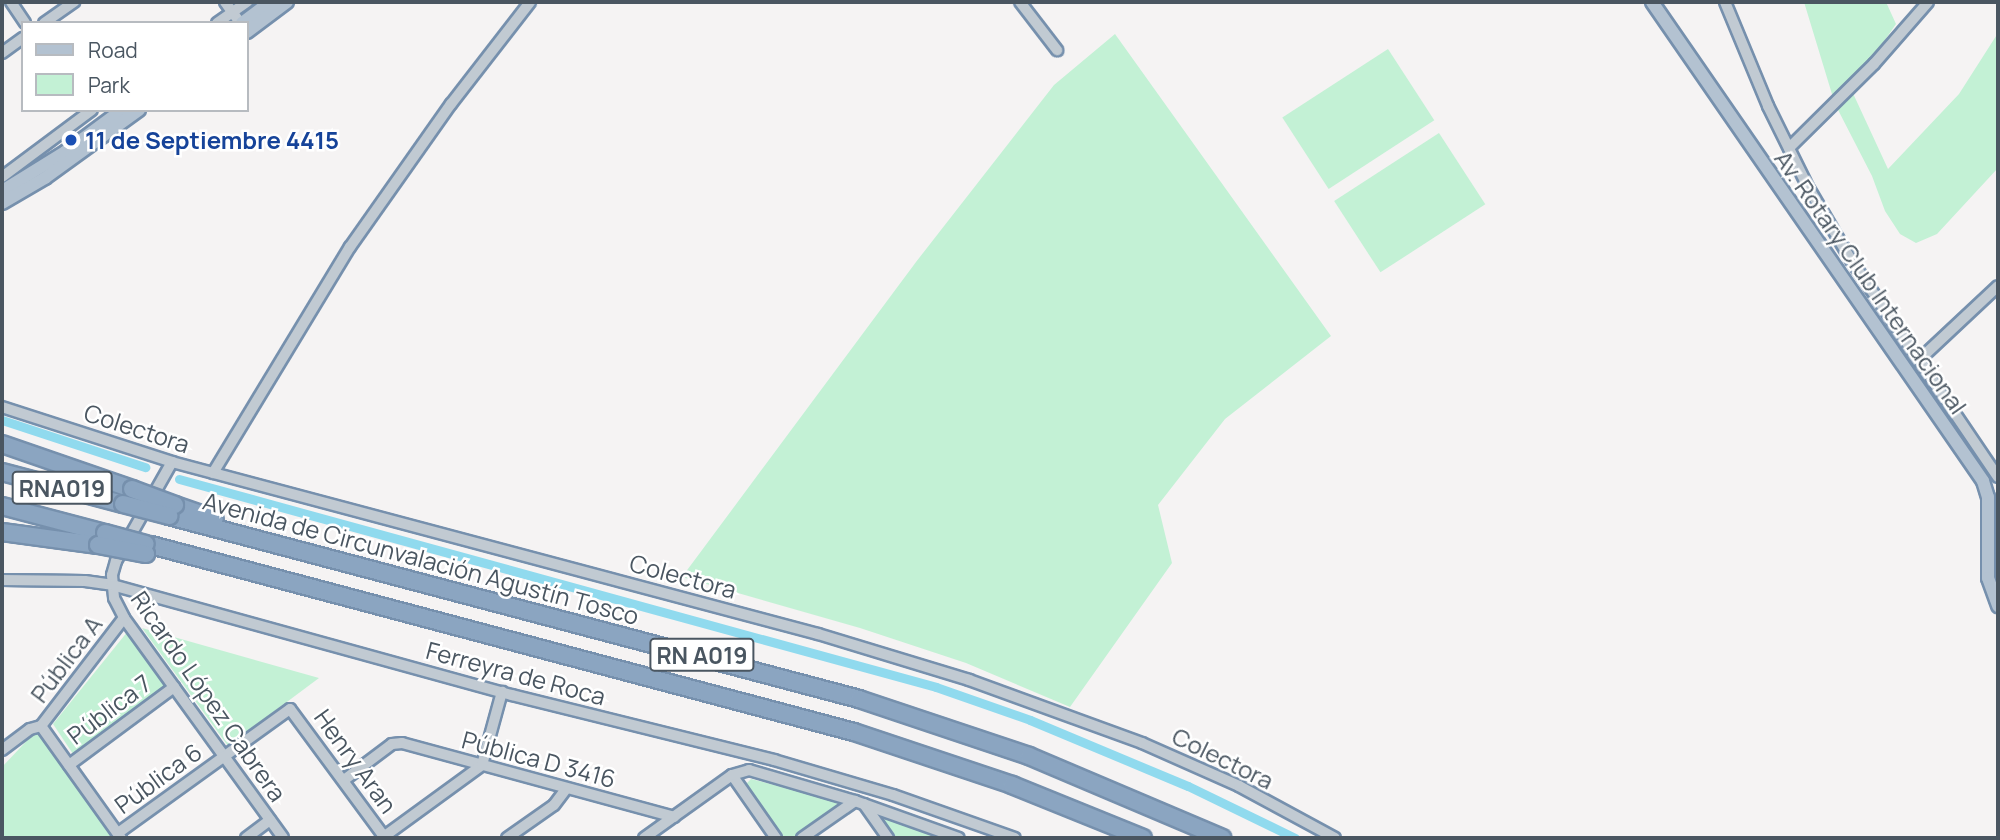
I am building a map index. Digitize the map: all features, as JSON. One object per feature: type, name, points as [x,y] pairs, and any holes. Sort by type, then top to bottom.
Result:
[{"type":"highway","points":[[2,444],[132,489],[172,510]]},
{"type":"highway","name":"Avenida de Circunvalación Agustín Tosco","points":[[2,472],[122,504],[172,510],[272,543],[859,699],[1029,756],[1222,838]]},
{"type":"highway","name":"RNA019","points":[[2,506],[101,539],[148,550]]},
{"type":"highway","points":[[2,531],[101,539]]},
{"type":"highway","name":"RN A019","points":[[148,550],[382,606],[854,732],[1012,785],[1143,838]]},
{"type":"main road","points":[[244,21],[270,2]]},
{"type":"main road","points":[[248,31],[287,2]]},
{"type":"main road","name":"Av. Rotary Club Internacional","points":[[1652,2],[1983,481],[1988,497],[1989,578],[1998,606]]},
{"type":"main road","points":[[2,191],[23,180],[119,112]]},
{"type":"main road","points":[[2,203],[45,178],[136,112]]},
{"type":"street","points":[[11,2],[24,21]]},
{"type":"street","points":[[47,21],[74,2]]},
{"type":"street","points":[[225,2],[240,21]]},
{"type":"street","points":[[220,21],[247,2]]},
{"type":"street","points":[[213,473],[350,247],[451,104],[530,2]]},
{"type":"street","points":[[1020,2],[1057,50]]},
{"type":"street","points":[[1725,2],[1789,148],[1839,240],[1998,477]]},
{"type":"street","points":[[1789,148],[1874,64],[1928,2]]},
{"type":"street","points":[[2,53],[21,39]]},
{"type":"street","points":[[2,177],[89,112]]},
{"type":"street","points":[[91,112],[101,126]]},
{"type":"street","points":[[1919,360],[1998,286]]},
{"type":"street","name":"Colectora","points":[[2,407],[172,462],[818,634],[969,680],[1142,743],[1238,786],[1335,838]]},
{"type":"street","name":"Ricardo López Cabrera","points":[[172,462],[116,561],[112,585],[114,598],[124,618],[283,838]]},
{"type":"street","name":"Ferreyra de Roca","points":[[2,580],[85,581],[112,585],[502,692],[774,760],[893,795],[1015,838]]},
{"type":"street","name":"Pública A","points":[[2,750],[30,729],[41,726],[124,618]]},
{"type":"street","name":"Pública 7","points":[[69,765],[174,687]]},
{"type":"street","points":[[384,838],[482,765],[502,692]]},
{"type":"street","name":"Pública 6","points":[[120,836],[223,756],[290,709]]},
{"type":"street","name":"Henry Aran","points":[[290,709],[384,838]]},
{"type":"street","name":"Pública A","points":[[41,726],[120,836]]},
{"type":"street","name":"Pública D 3416","points":[[344,780],[393,744],[402,743],[674,817]]},
{"type":"street","points":[[644,838],[732,775],[743,770],[859,802],[959,838]]},
{"type":"street","points":[[732,775],[776,838]]},
{"type":"street","points":[[507,838],[554,805],[566,789]]},
{"type":"street","points":[[802,838],[859,802]]},
{"type":"street","points":[[859,802],[888,838]]},
{"type":"street","points":[[246,838],[270,820]]},
{"type":"green space","points":[[1804,2],[1886,2],[1896,24],[1851,89],[1888,169],[1959,94],[1998,33],[1998,168],[1937,234],[1916,243],[1900,234],[1885,211],[1872,176],[1835,104]]},
{"type":"green space","points":[[1115,34],[1331,336],[1225,419],[1158,505],[1172,563],[1070,707],[966,663],[860,628],[682,577],[916,262],[1054,85]]},
{"type":"green space","points":[[1388,49],[1434,120],[1329,189],[1282,118]]},
{"type":"green space","points":[[1439,133],[1485,204],[1380,272],[1334,201]]},
{"type":"green space","points":[[142,628],[319,678],[228,746]]},
{"type":"green space","points":[[128,631],[169,688],[75,757],[53,724]]},
{"type":"green space","points":[[37,730],[113,838],[2,838],[2,767]]},
{"type":"green space","points":[[751,779],[839,803],[792,838],[784,838],[745,785]]},
{"type":"green space","points":[[879,815],[941,838],[896,838]]},
{"type":"waterway","points":[[2,420],[145,467]]},
{"type":"waterway","points":[[179,479],[936,687],[1030,720],[1188,786],[1295,838]]},
{"type":"place","name":"11 de Septiembre 4415","points":[[71,140]]}]
